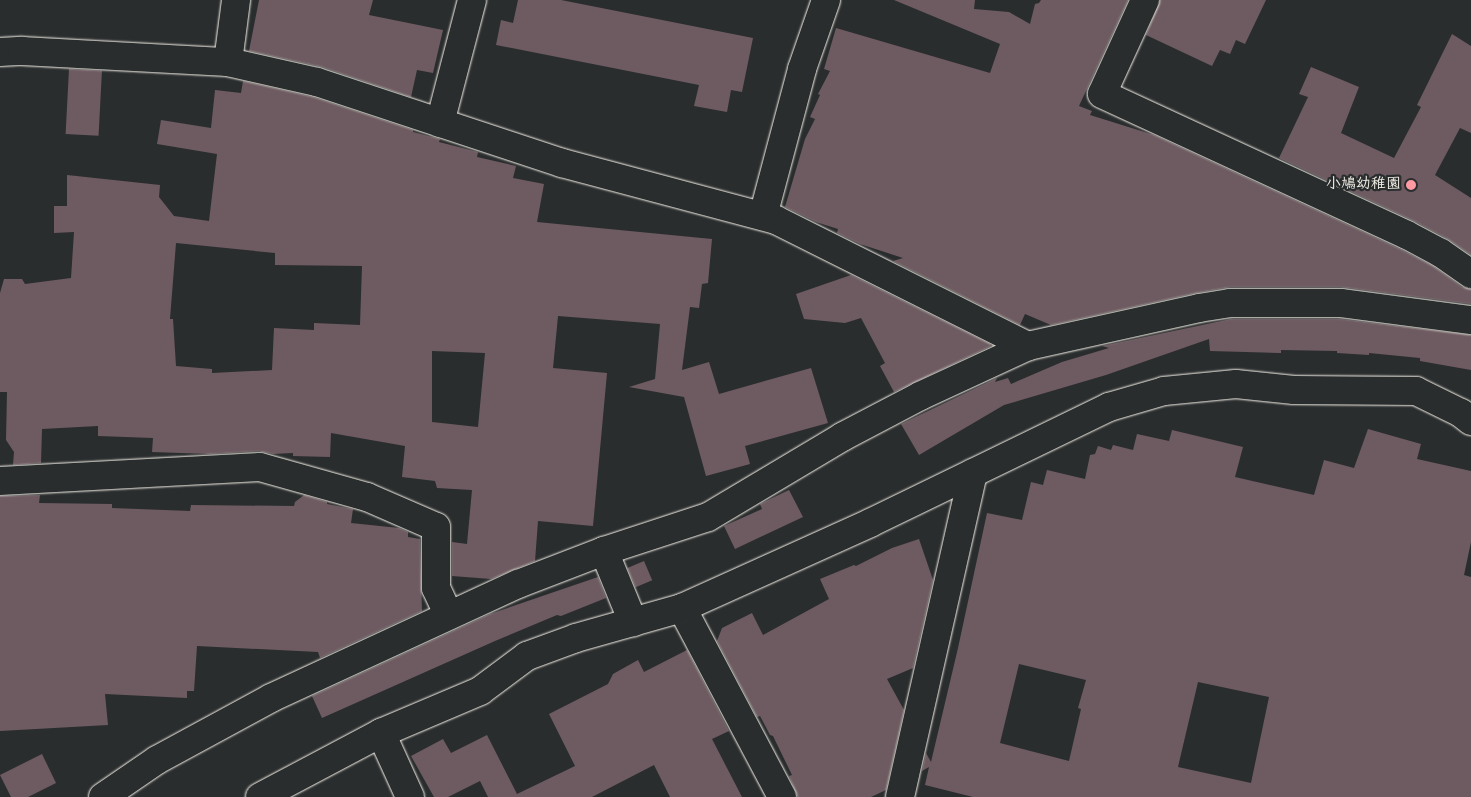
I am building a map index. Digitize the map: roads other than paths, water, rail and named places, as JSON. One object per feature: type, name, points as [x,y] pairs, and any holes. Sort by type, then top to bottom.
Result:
[{"type":"street","points":[[228,62],[236,0]]},
{"type":"street","points":[[440,123],[472,0]]},
{"type":"street","points":[[763,216],[802,69],[826,0]]},
{"type":"street","points":[[1145,0],[1102,94],[1407,235],[1441,253],[1471,274]]},
{"type":"street","points":[[0,52],[22,51],[228,62],[317,82],[562,162],[763,216],[784,224],[1028,346]]},
{"type":"street","points":[[103,797],[157,760],[271,698],[448,614],[518,584],[604,551],[708,517],[851,432],[920,396],[1028,346],[1199,308],[1230,303],[1341,303],[1471,320]]},
{"type":"street","points":[[260,797],[381,733],[480,691],[527,656],[576,638],[682,608],[973,473],[1109,407],[1173,390],[1236,384],[1294,390],[1416,391],[1468,412]]},
{"type":"street","points":[[0,481],[260,467],[367,497],[436,527],[436,588],[448,614]]},
{"type":"street","points":[[900,797],[973,473]]},
{"type":"street","points":[[604,551],[633,622]]},
{"type":"street","points":[[682,608],[782,797]]},
{"type":"street","points":[[381,733],[410,797]]},
{"type":"place","name":"小鳩幼稚園","points":[[1411,185]]}]
